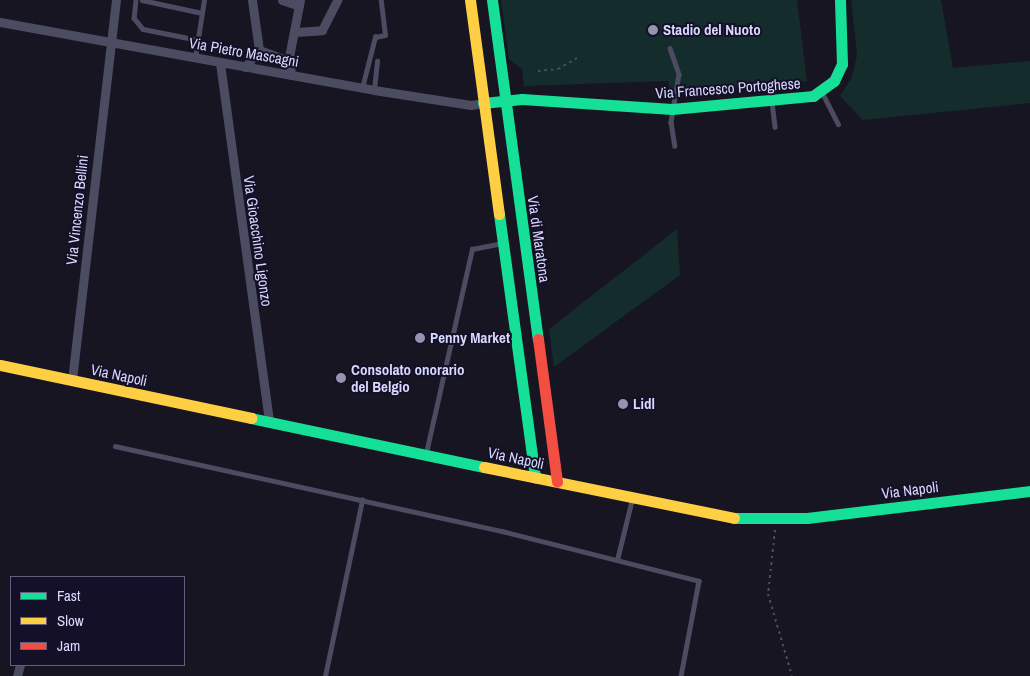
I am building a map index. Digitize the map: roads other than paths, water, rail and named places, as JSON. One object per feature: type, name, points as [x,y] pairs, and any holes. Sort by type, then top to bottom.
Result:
[{"type":"main road","points":[[470,0],[535,478]]},
{"type":"main road","name":"Via di Maratona","points":[[492,0],[557,482]]},
{"type":"main road","name":"Via Francesco Portoghese","points":[[484,103],[529,99],[672,109],[803,98],[822,92],[834,81],[842,64],[840,0]]},
{"type":"main road","name":"Via Napoli","points":[[0,365],[727,518],[775,520],[1030,491]]},
{"type":"street","name":"Via Vincenzo Bellini","points":[[72,380],[116,0]]},
{"type":"street","points":[[245,67],[259,50],[252,0]]},
{"type":"street","points":[[282,0],[300,3],[289,65],[291,75]]},
{"type":"street","points":[[296,32],[322,30],[338,0]]},
{"type":"street","name":"Via Pietro Mascagni","points":[[0,22],[362,88],[471,105],[484,103]]},
{"type":"street","points":[[259,50],[284,59],[289,65]]},
{"type":"street","name":"Via Gioacchino Ligonzo","points":[[220,62],[269,422]]},
{"type":"lane","points":[[136,0],[134,18],[143,29],[198,40]]},
{"type":"lane","points":[[142,0],[202,14]]},
{"type":"lane","points":[[195,58],[204,0]]},
{"type":"lane","points":[[362,88],[375,37],[385,35],[381,0]]},
{"type":"lane","points":[[670,48],[679,74],[672,109],[675,146]]},
{"type":"lane","points":[[374,90],[376,61]]},
{"type":"lane","points":[[822,92],[838,124]]},
{"type":"lane","points":[[772,101],[775,127]]},
{"type":"lane","points":[[426,455],[472,249],[503,242]]},
{"type":"lane","points":[[115,446],[362,500],[698,581],[680,676]]},
{"type":"lane","points":[[617,560],[632,499]]},
{"type":"lane","points":[[325,676],[362,500]]},
{"type":"place","name":"Stadio del Nuoto","points":[[653,30]]},
{"type":"place","name":"Penny Market","points":[[420,338]]},
{"type":"place","name":"Consolato onorario del Belgio","points":[[341,378]]},
{"type":"place","name":"Lidl","points":[[623,404]]}]
